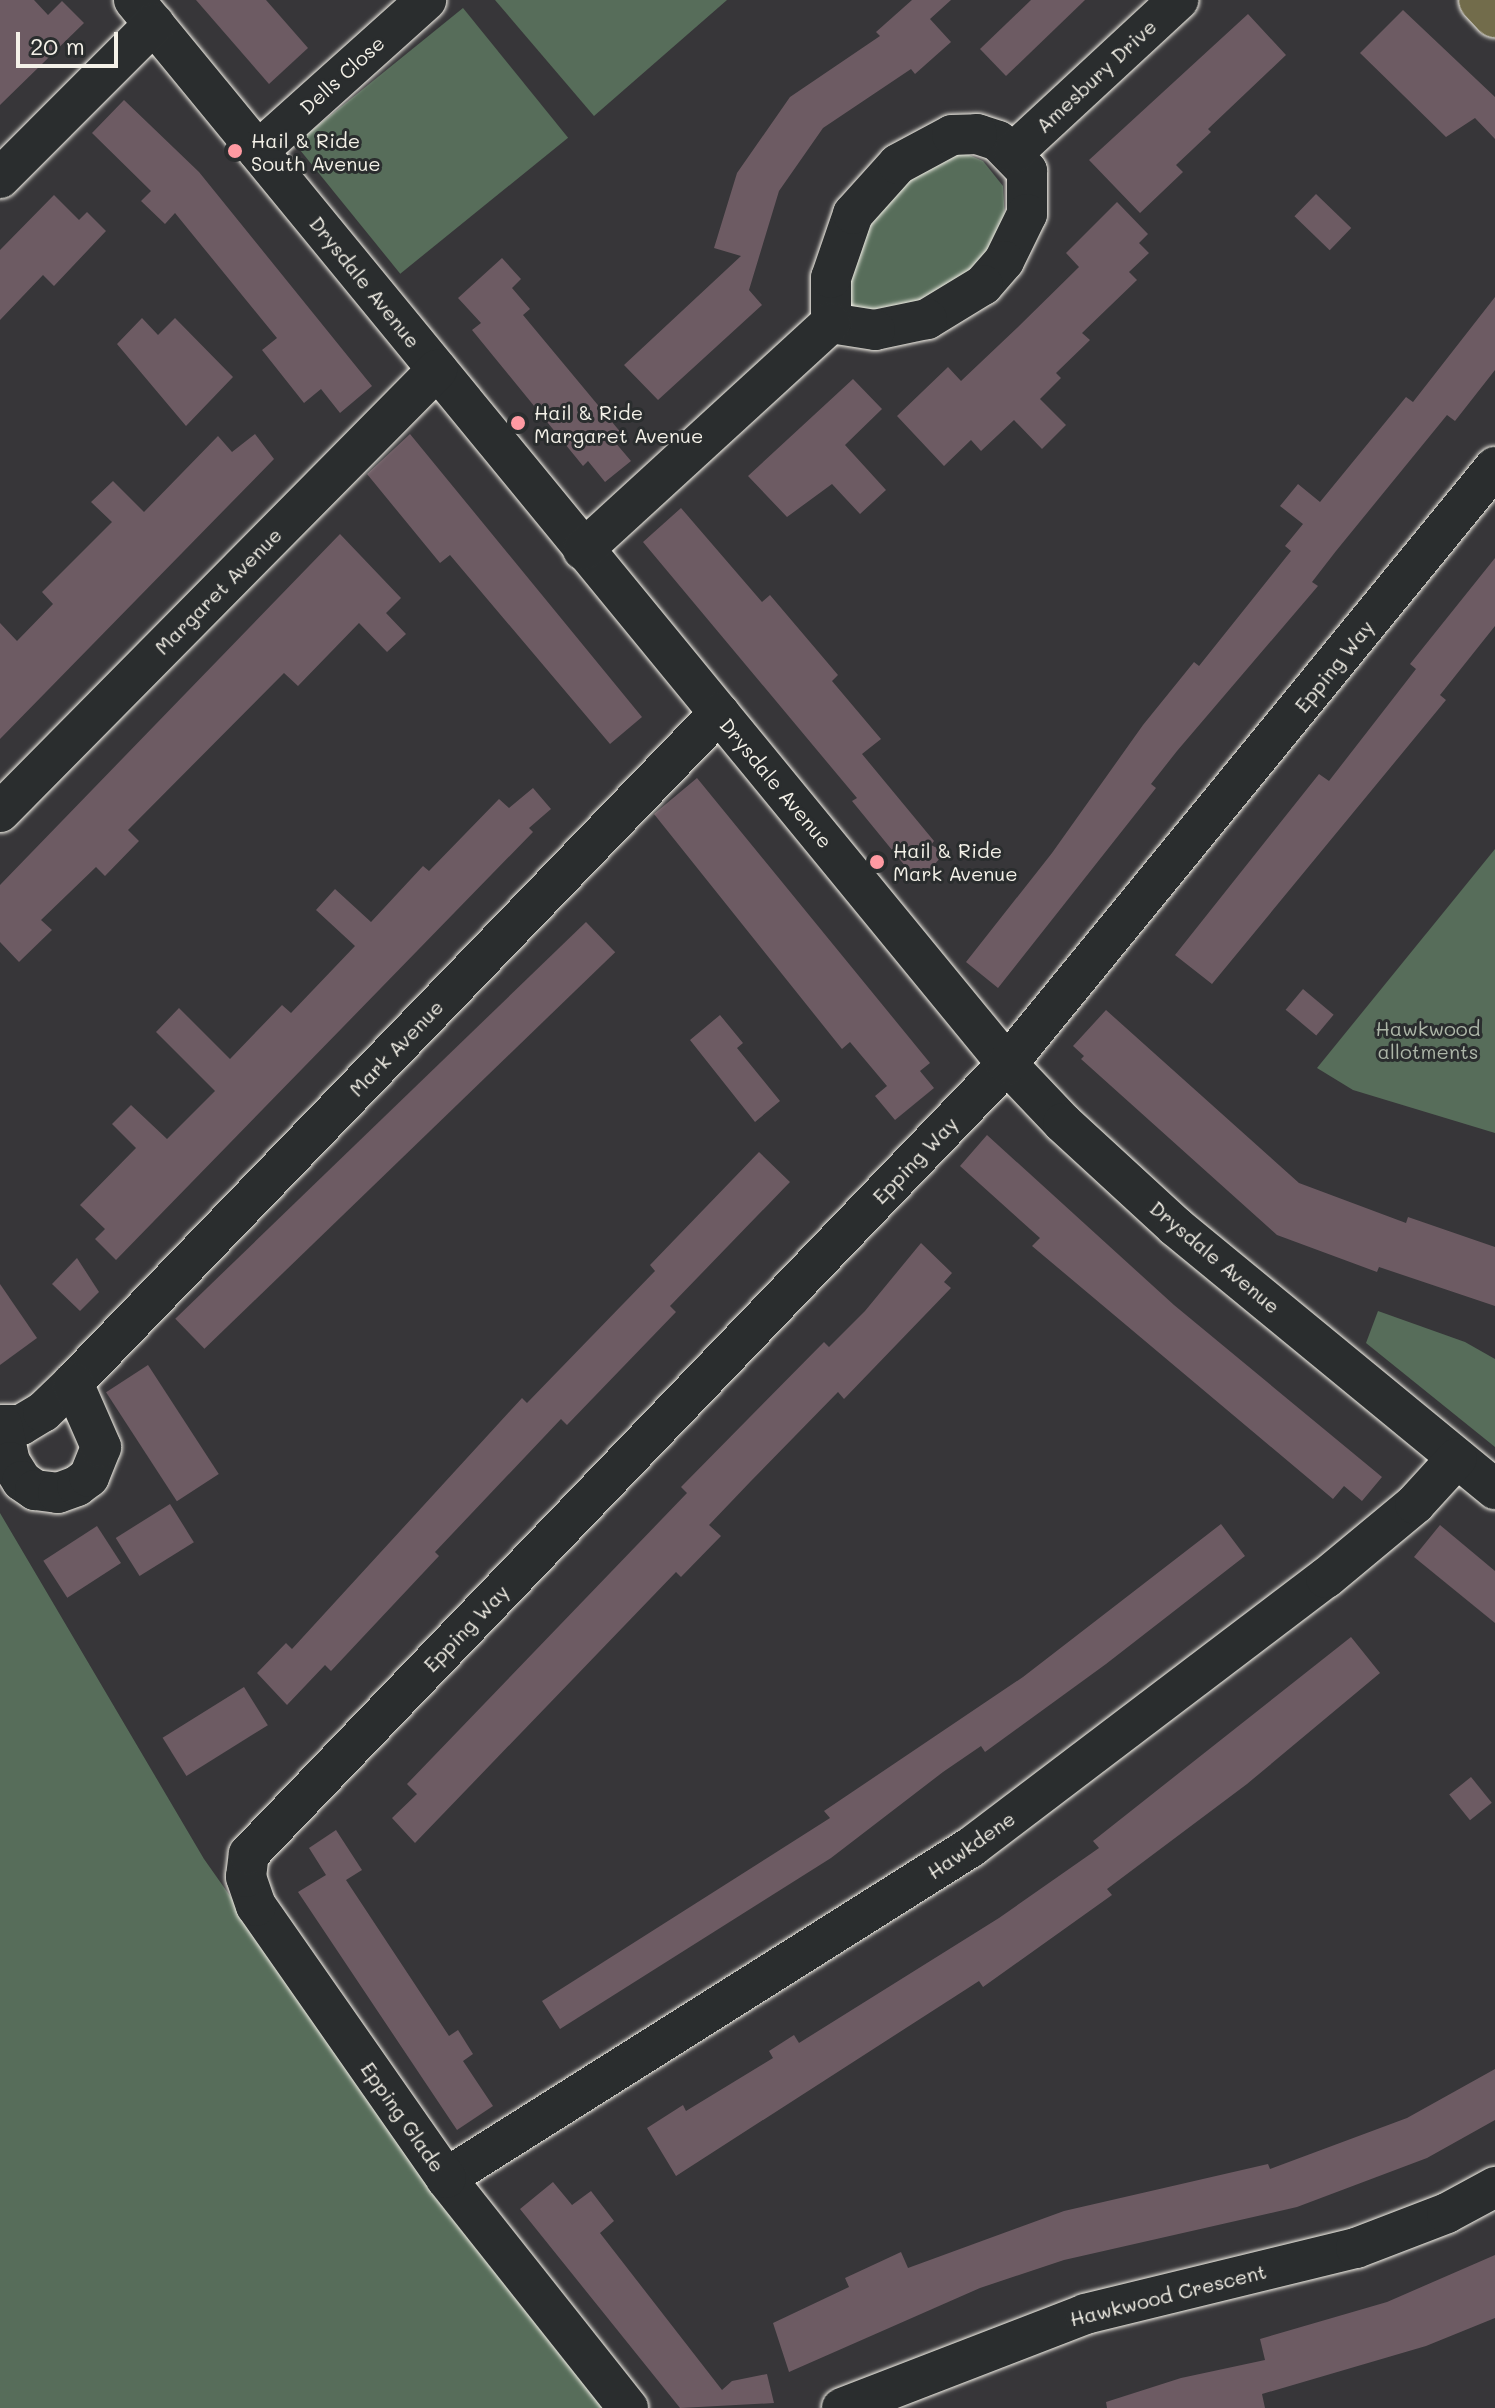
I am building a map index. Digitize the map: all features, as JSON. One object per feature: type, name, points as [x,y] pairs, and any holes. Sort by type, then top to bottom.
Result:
[{"type":"main road","points":[[1481,0],[1495,15]]},
{"type":"street","name":"Dells Close","points":[[258,151],[426,0]]},
{"type":"street","name":"Amesbury Drive","points":[[1014,152],[1178,0]]},
{"type":"street","name":"Drysdale Avenue","points":[[144,12],[1007,1064],[1063,1123],[1176,1227],[1495,1489]]},
{"type":"street","points":[[0,178],[144,12]]},
{"type":"street","points":[[583,550],[831,323],[831,278],[853,214],[898,164],[952,135],[988,137],[1014,152],[1027,171],[1027,214],[1019,238],[983,285],[927,319],[901,327],[851,329],[831,323]]},
{"type":"street","name":"Margaret Avenue","points":[[0,812],[437,370]]},
{"type":"street","name":"Epping Way","points":[[288,1812],[1007,1064],[1495,467]]},
{"type":"street","name":"Mark Avenue","points":[[73,1383],[101,1447],[89,1477],[77,1486],[58,1493],[35,1490],[22,1481],[10,1462],[1,1425],[21,1425],[43,1412],[73,1383],[719,713]]},
{"type":"street","name":"Hawkdene","points":[[446,2178],[971,1847],[1326,1578],[1415,1504],[1457,1458]]},
{"type":"street","name":"Epping Glade","points":[[288,1812],[249,1854],[246,1877],[256,1906],[446,2178],[628,2408]]},
{"type":"street","name":"Hawkwood Crescent","points":[[842,2408],[1085,2314],[1356,2248],[1447,2213],[1495,2187]]},
{"type":"green space","points":[[495,0],[727,0],[594,116]]},
{"type":"green space","points":[[463,8],[568,138],[400,274],[295,144]]},
{"type":"green space","points":[[962,152],[983,161],[1003,186],[1005,221],[990,250],[967,277],[934,298],[850,314],[849,257],[862,226],[909,174]]},
{"type":"green space","name":"Hawkwood allotments","points":[[1495,849],[1495,1133],[1353,1090],[1317,1068]]},
{"type":"green space","points":[[1378,1311],[1465,1342],[1495,1359],[1495,1447],[1366,1343]]},
{"type":"green space","points":[[0,1513],[204,1859],[435,2187],[613,2408],[0,2408]]},
{"type":"building","points":[[0,0],[34,0],[48,15],[62,1],[84,23],[0,105]]},
{"type":"building","points":[[196,0],[266,0],[308,48],[269,84]]},
{"type":"building","points":[[912,0],[951,0],[930,19],[951,42],[915,74],[911,69],[823,128],[779,191],[749,290],[762,305],[658,400],[624,365],[741,256],[714,248],[737,173],[790,97],[880,36],[876,32]]},
{"type":"building","points":[[1031,0],[1085,0],[1006,76],[980,49]]},
{"type":"building","points":[[1403,10],[1495,97],[1495,139],[1475,118],[1446,137],[1360,53]]},
{"type":"building","points":[[1248,14],[1286,55],[1208,129],[1211,132],[1176,165],[1183,172],[1140,213],[1089,160]]},
{"type":"building","points":[[124,100],[199,172],[372,386],[340,413],[321,389],[304,403],[262,350],[277,338],[175,213],[165,224],[141,201],[151,191],[92,133]]},
{"type":"building","points":[[1316,194],[1351,228],[1330,250],[1294,216]]},
{"type":"building","points":[[54,195],[79,220],[87,212],[106,231],[54,286],[43,275],[0,320],[0,250]]},
{"type":"building","points":[[1117,202],[1148,234],[1139,243],[1149,253],[1129,272],[1137,280],[1082,333],[1090,340],[1056,373],[1061,378],[1040,399],[1066,425],[1042,449],[1014,420],[981,451],[971,440],[944,466],[897,416],[948,367],[961,381],[1018,327],[1079,267],[1066,253]]},
{"type":"building","points":[[502,258],[521,279],[512,288],[530,309],[523,315],[622,434],[614,441],[631,461],[605,482],[588,461],[583,466],[472,330],[481,323],[458,298]]},
{"type":"building","points":[[1495,297],[1495,370],[1455,421],[1447,415],[1336,551],[1312,582],[1318,586],[1177,751],[1151,784],[1156,788],[998,988],[966,962],[1052,853],[1143,725],[1194,662],[1199,666],[1291,551],[1285,546],[1303,524],[1280,506],[1298,484],[1320,502],[1406,397],[1413,402]]},
{"type":"building","points":[[142,318],[158,335],[175,318],[233,377],[186,426],[117,344]]},
{"type":"building","points":[[853,379],[882,409],[845,445],[886,490],[860,514],[832,484],[787,517],[748,476]]},
{"type":"building","points":[[255,434],[274,459],[0,739],[0,623],[17,641],[53,604],[42,592],[112,522],[91,502],[113,481],[144,512],[218,436],[232,452]]},
{"type":"building","points":[[410,434],[642,717],[610,744],[450,555],[440,563],[367,474]]},
{"type":"building","points":[[681,508],[762,602],[770,595],[838,675],[832,681],[881,739],[862,754],[934,841],[931,845],[945,852],[919,883],[852,801],[857,798],[643,542]]},
{"type":"building","points":[[340,534],[401,598],[386,613],[406,634],[387,652],[359,623],[298,686],[284,673],[128,830],[139,841],[105,876],[96,867],[41,920],[52,930],[19,962],[0,942],[0,885]]},
{"type":"building","points":[[1495,558],[1495,626],[1440,695],[1446,700],[1212,984],[1175,955],[1319,774],[1329,781],[1416,669],[1410,664]]},
{"type":"building","points":[[697,778],[930,1063],[920,1071],[934,1088],[895,1120],[875,1096],[887,1086],[850,1042],[842,1049],[654,814]]},
{"type":"building","points":[[533,788],[551,809],[529,828],[533,832],[116,1260],[95,1239],[105,1229],[80,1205],[136,1148],[112,1124],[131,1105],[167,1139],[215,1091],[156,1032],[179,1008],[230,1059],[282,1005],[291,1013],[355,946],[316,910],[335,889],[371,922],[423,866],[429,871],[499,799],[509,808]]},
{"type":"building","points":[[586,922],[615,952],[204,1349],[175,1319]]},
{"type":"building","points":[[1303,989],[1334,1015],[1316,1035],[1286,1010]]},
{"type":"building","points":[[1106,1010],[1299,1183],[1406,1223],[1408,1217],[1495,1247],[1495,1306],[1379,1267],[1377,1272],[1277,1235],[1081,1059],[1084,1056],[1073,1046]]},
{"type":"building","points":[[720,1015],[743,1043],[737,1048],[780,1101],[755,1122],[690,1040]]},
{"type":"building","points":[[987,1135],[1174,1305],[1382,1477],[1362,1501],[1344,1486],[1333,1499],[1032,1246],[1040,1238],[960,1166]]},
{"type":"building","points":[[759,1152],[790,1182],[670,1306],[676,1312],[567,1425],[561,1419],[435,1552],[439,1556],[331,1671],[325,1665],[287,1705],[257,1673],[286,1643],[292,1649],[522,1398],[527,1403],[655,1271],[650,1265]]},
{"type":"building","points":[[921,1243],[952,1273],[944,1282],[951,1288],[844,1399],[838,1392],[751,1481],[709,1525],[721,1536],[681,1577],[676,1572],[415,1843],[392,1818],[417,1794],[407,1784],[687,1493],[681,1487],[824,1342],[829,1347],[865,1311]]},
{"type":"building","points":[[77,1258],[99,1292],[80,1311],[52,1284]]},
{"type":"building","points":[[0,1284],[37,1338],[0,1365]]},
{"type":"building","points":[[148,1365],[219,1474],[177,1501],[106,1392]]},
{"type":"building","points":[[170,1504],[194,1542],[140,1576],[116,1538]]},
{"type":"building","points":[[1221,1524],[1245,1556],[1106,1664],[985,1752],[981,1746],[943,1772],[831,1858],[560,2029],[542,2001],[830,1818],[824,1811],[1023,1677]]},
{"type":"building","points":[[1440,1525],[1495,1571],[1495,1623],[1414,1557]]},
{"type":"building","points":[[97,1526],[121,1563],[67,1598],[43,1561]]},
{"type":"building","points":[[1351,1637],[1380,1673],[1247,1784],[1107,1889],[1112,1895],[983,1987],[979,1981],[676,2176],[647,2128],[683,2105],[686,2111],[773,2058],[769,2051],[794,2035],[799,2043],[999,1918],[1099,1848],[1093,1841]]},
{"type":"building","points":[[244,1687],[268,1725],[186,1776],[163,1738]]},
{"type":"building","points":[[1471,1777],[1492,1803],[1470,1820],[1449,1795]]},
{"type":"building","points":[[336,1830],[362,1870],[346,1880],[449,2036],[458,2030],[473,2054],[463,2061],[493,2106],[457,2130],[298,1892],[326,1875],[309,1848]]},
{"type":"building","points":[[1495,2069],[1495,2120],[1427,2158],[1297,2207],[1064,2260],[980,2288],[789,2372],[773,2323],[849,2287],[845,2278],[901,2252],[908,2268],[1064,2211],[1268,2164],[1270,2169],[1407,2118]]},
{"type":"building","points":[[553,2182],[572,2205],[591,2191],[614,2221],[600,2233],[722,2390],[732,2381],[767,2374],[774,2403],[680,2408],[520,2209]]},
{"type":"building","points":[[1495,2255],[1495,2318],[1426,2346],[1262,2394],[1265,2408],[1107,2408],[1106,2402],[1181,2378],[1265,2360],[1260,2339],[1387,2302]]},
{"type":"place","name":"Hail & Ride South Avenue","points":[[235,151]]},
{"type":"place","name":"Hail & Ride Margaret Avenue","points":[[518,423]]},
{"type":"place","name":"Hail & Ride Mark Avenue","points":[[877,862]]}]
